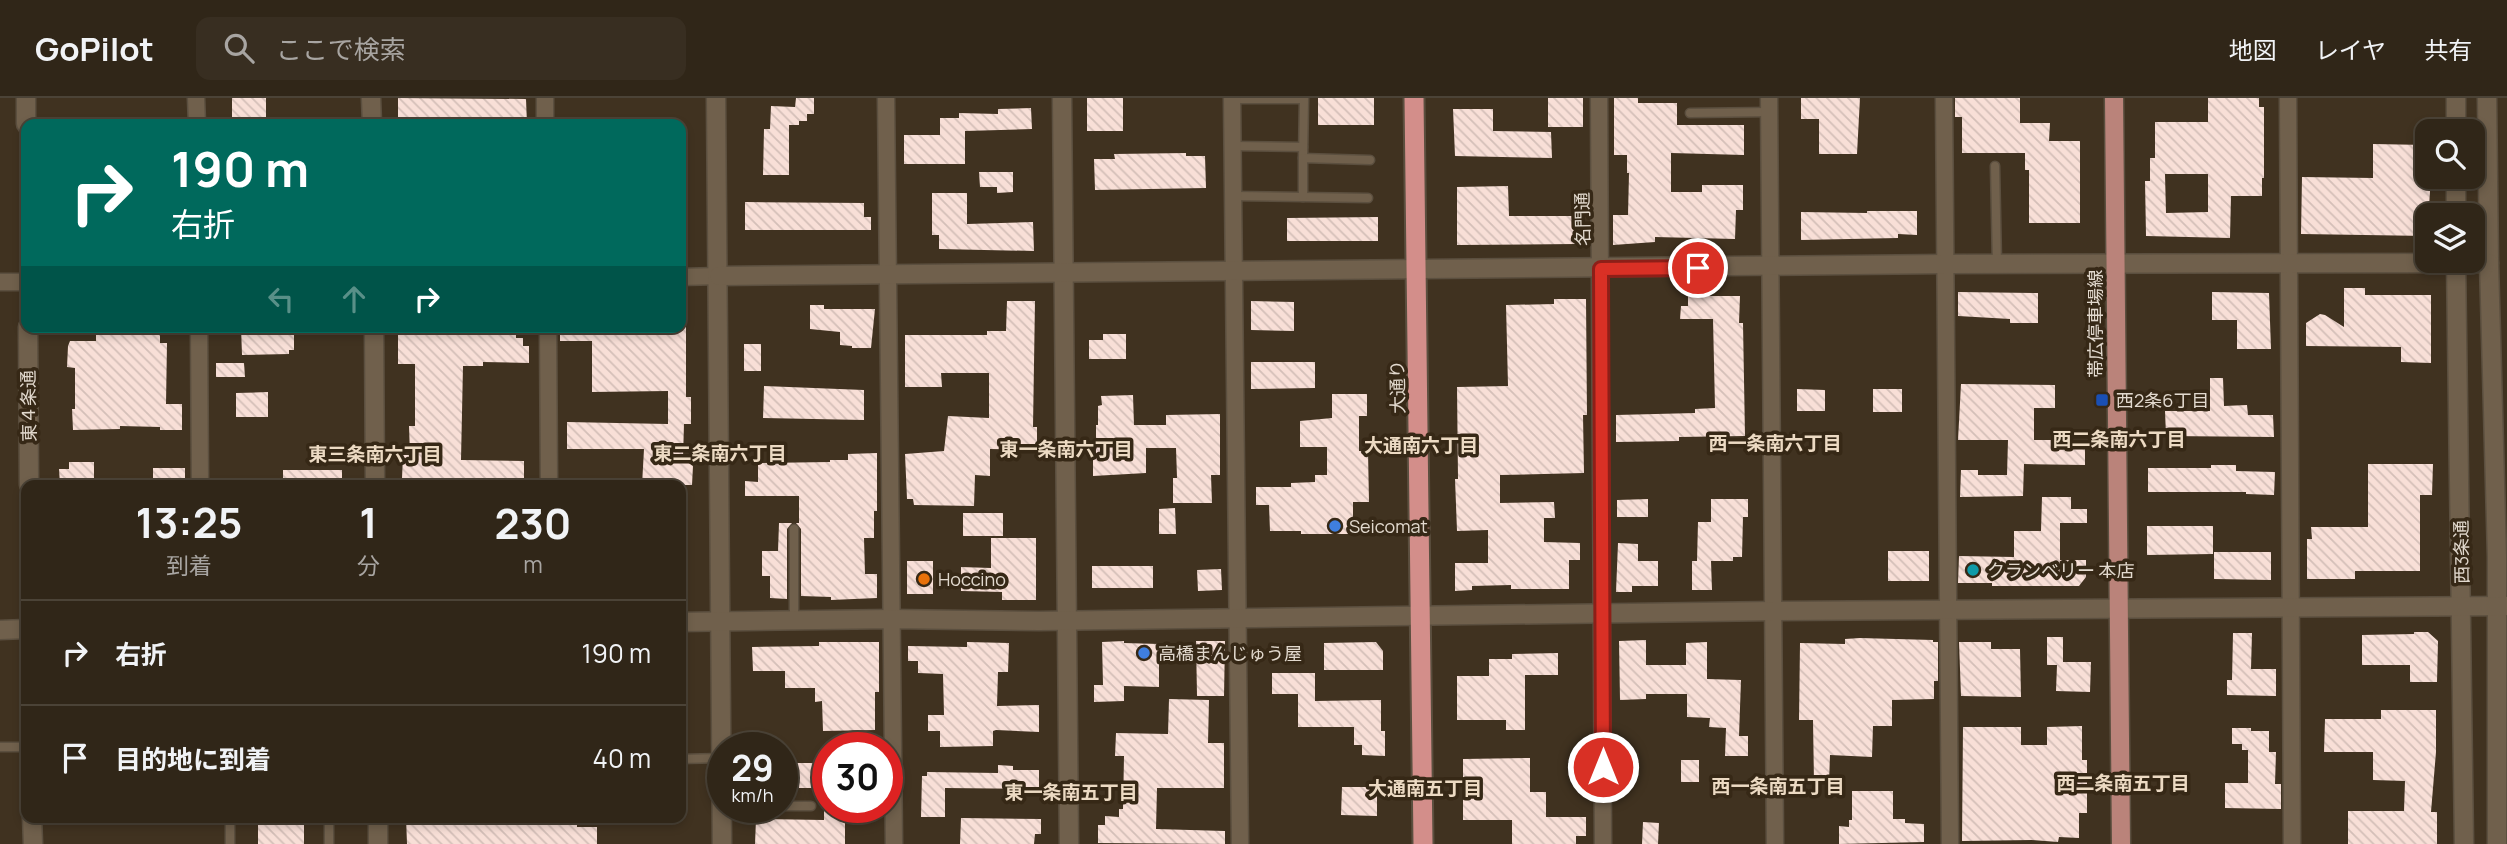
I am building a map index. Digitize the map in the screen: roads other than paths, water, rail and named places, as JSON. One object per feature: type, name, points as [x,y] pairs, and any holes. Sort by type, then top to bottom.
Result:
[{"type":"highway","name":"大通り","points":[[1415,98],[1423,844]]},
{"type":"main road","name":"帯広停車場線","points":[[2113,98],[2122,844]]},
{"type":"street","points":[[26,98],[26,119]]},
{"type":"street","points":[[196,98],[197,119]]},
{"type":"street","points":[[372,98],[372,119]]},
{"type":"street","points":[[545,98],[545,119]]},
{"type":"street","points":[[716,98],[721,732]]},
{"type":"street","points":[[886,98],[894,844]]},
{"type":"street","points":[[1062,98],[1069,844]]},
{"type":"street","points":[[1232,98],[1240,844]]},
{"type":"street","name":"名門通","points":[[1599,98],[1603,844]]},
{"type":"street","points":[[1944,98],[1950,844]]},
{"type":"street","points":[[2288,98],[2292,844]]},
{"type":"street","points":[[2456,98],[2456,119]]},
{"type":"street","name":"西3条通","points":[[2487,98],[2489,263],[2502,606],[2502,760],[2497,844]]},
{"type":"street","points":[[1770,105],[1775,844]]},
{"type":"street","points":[[686,277],[2415,262]]},
{"type":"street","points":[[2485,263],[2489,263]]},
{"type":"street","name":"西3条通","points":[[2456,273],[2464,844]]},
{"type":"street","points":[[0,282],[21,282]]},
{"type":"street","name":"東４条通","points":[[28,333],[29,480]]},
{"type":"street","points":[[199,333],[200,480]]},
{"type":"street","points":[[374,333],[375,480]]},
{"type":"street","points":[[548,333],[549,480]]},
{"type":"street","points":[[686,622],[892,619],[1068,621],[1773,611],[2502,606]]},
{"type":"street","points":[[0,630],[21,629]]},
{"type":"street","points":[[32,823],[33,844]]},
{"type":"street","points":[[378,823],[378,844]]},
{"type":"street","points":[[722,823],[722,844]]},
{"type":"lane","points":[[1232,98],[1304,99],[1303,197]]},
{"type":"lane","points":[[1689,113],[1770,105]]},
{"type":"lane","points":[[1232,146],[1303,147]]},
{"type":"lane","points":[[1303,158],[1370,160]]},
{"type":"lane","points":[[1995,166],[1997,264]]},
{"type":"lane","points":[[1232,196],[1368,198]]},
{"type":"lane","points":[[794,529],[794,621]]},
{"type":"lane","points":[[0,747],[21,747]]},
{"type":"lane","points":[[686,759],[707,758]]},
{"type":"lane","points":[[798,806],[811,806]]},
{"type":"lane","points":[[230,823],[230,844]]},
{"type":"lane","points":[[329,823],[329,844]]},
{"type":"place","name":"西2条6丁目","points":[[2102,400]]},
{"type":"place","name":"Seicomat","points":[[1335,526]]},
{"type":"place","name":"クランベリー 本店","points":[[1973,570]]},
{"type":"place","name":"Hoccino","points":[[924,579]]},
{"type":"place","name":"高橋まんじゅう屋","points":[[1144,653]]},
{"type":"district","name":"西二条南六丁目","points":[[2119,439]]},
{"type":"district","name":"西一条南六丁目","points":[[1775,443]]},
{"type":"district","name":"大通南六丁目","points":[[1421,445]]},
{"type":"district","name":"東一条南六丁目","points":[[1066,449]]},
{"type":"district","name":"東二条南六丁目","points":[[720,453]]},
{"type":"district","name":"東三条南六丁目","points":[[375,454]]},
{"type":"district","name":"西二条南五丁目","points":[[2123,783]]},
{"type":"district","name":"西一条南五丁目","points":[[1778,786]]},
{"type":"district","name":"大通南五丁目","points":[[1425,788]]},
{"type":"district","name":"東一条南五丁目","points":[[1071,792]]}]
